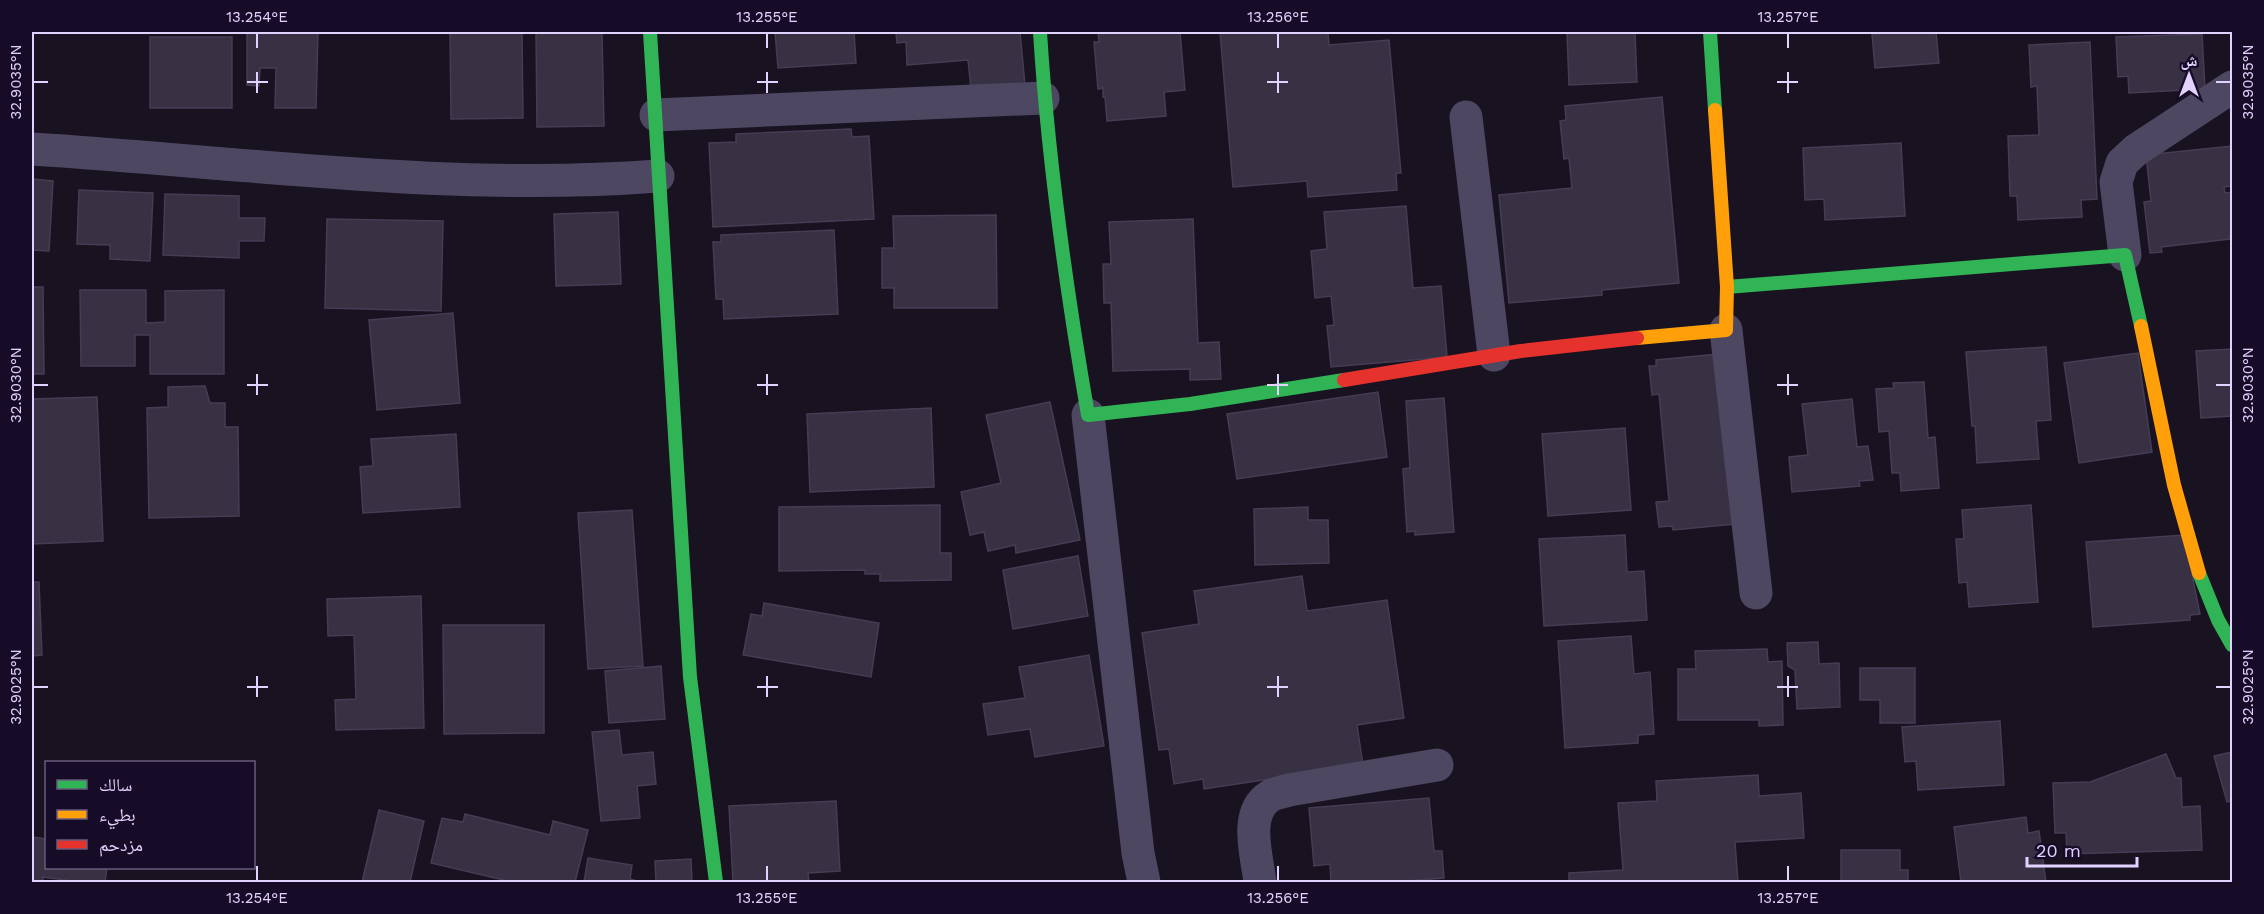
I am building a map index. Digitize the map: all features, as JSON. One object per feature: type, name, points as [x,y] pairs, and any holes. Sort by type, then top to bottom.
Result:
[{"type":"street","points":[[650,32],[690,677],[716,882]]},
{"type":"street","points":[[1040,32],[1043,98],[1065,280],[1088,415],[1138,853],[1144,882]]},
{"type":"street","points":[[1710,32],[1727,286],[1726,330],[1756,593]]},
{"type":"street","points":[[2228,628],[2192,555],[2170,472],[2125,255],[2116,182],[2122,163],[2136,150],[2232,87]]},
{"type":"street","points":[[656,115],[1043,98]]},
{"type":"street","points":[[1466,117],[1494,355]]},
{"type":"street","points":[[32,149],[431,180],[612,180],[658,176]]},
{"type":"street","points":[[1727,286],[2125,255]]},
{"type":"street","points":[[1088,415],[1135,411],[1300,388],[1494,355],[1726,330]]},
{"type":"street","points":[[1260,882],[1254,828],[1257,810],[1270,796],[1289,790],[1437,765]]},
{"type":"building","points":[[247,32],[318,32],[316,108],[275,108],[276,68],[260,68],[259,86],[247,85]]},
{"type":"building","points":[[450,32],[522,32],[523,118],[451,119]]},
{"type":"building","points":[[536,32],[602,32],[604,126],[537,127]]},
{"type":"building","points":[[775,32],[854,32],[856,63],[778,68]]},
{"type":"building","points":[[896,32],[1020,32],[1025,85],[971,89],[968,60],[907,65],[906,42],[897,43]]},
{"type":"building","points":[[1098,32],[1180,32],[1185,90],[1164,92],[1166,116],[1107,121],[1103,88],[1098,89],[1094,42],[1099,42]]},
{"type":"building","points":[[1220,32],[1328,32],[1329,45],[1389,40],[1401,173],[1396,173],[1397,190],[1308,197],[1307,181],[1233,187]]},
{"type":"building","points":[[1567,32],[1635,32],[1637,82],[1569,85]]},
{"type":"building","points":[[1936,32],[1939,63],[1875,68],[1872,34]]},
{"type":"building","points":[[2202,34],[2205,89],[2129,93],[2128,76],[2118,77],[2116,37]]},
{"type":"building","points":[[150,37],[232,37],[232,108],[150,108]]},
{"type":"building","points":[[2090,42],[2097,199],[2081,200],[2082,217],[2018,220],[2017,196],[2010,196],[2008,136],[2039,135],[2037,86],[2031,87],[2029,45]]},
{"type":"building","points":[[1662,97],[1679,283],[1602,290],[1602,295],[1509,303],[1499,195],[1572,188],[1569,158],[1564,159],[1560,121],[1566,120],[1565,106]]},
{"type":"building","points":[[851,129],[852,137],[869,136],[874,219],[713,227],[709,143],[736,142],[736,134]]},
{"type":"building","points":[[1901,143],[1905,216],[1825,220],[1824,199],[1805,200],[1803,148]]},
{"type":"building","points":[[2232,146],[2232,186],[2224,187],[2225,193],[2232,192],[2232,235],[2230,239],[2161,247],[2162,252],[2150,253],[2144,202],[2151,201],[2146,155]]},
{"type":"building","points":[[32,179],[53,181],[49,251],[32,250]]},
{"type":"building","points":[[79,190],[153,193],[150,261],[110,259],[110,245],[77,244]]},
{"type":"building","points":[[165,194],[239,196],[239,218],[265,218],[264,241],[239,241],[239,258],[163,255]]},
{"type":"building","points":[[1406,206],[1413,288],[1441,286],[1447,357],[1331,367],[1327,326],[1334,325],[1331,296],[1315,298],[1311,251],[1327,249],[1324,212]]},
{"type":"building","points":[[618,212],[621,284],[556,286],[554,214]]},
{"type":"building","points":[[996,215],[997,308],[894,308],[894,288],[882,288],[882,248],[894,248],[893,216]]},
{"type":"building","points":[[327,219],[443,221],[441,311],[325,308]]},
{"type":"building","points":[[1193,219],[1198,343],[1219,342],[1221,379],[1190,380],[1190,369],[1113,371],[1111,303],[1104,303],[1103,264],[1111,264],[1109,222]]},
{"type":"building","points":[[834,230],[838,314],[724,319],[723,299],[716,299],[713,242],[721,242],[721,235]]},
{"type":"building","points":[[32,287],[43,287],[44,374],[32,374]]},
{"type":"building","points":[[80,290],[146,290],[146,323],[165,322],[165,291],[224,290],[224,374],[150,374],[150,335],[135,335],[135,366],[81,366]]},
{"type":"building","points":[[453,313],[460,403],[377,410],[369,320]]},
{"type":"building","points":[[2046,347],[2051,420],[2036,421],[2039,459],[1977,463],[1966,352]]},
{"type":"building","points":[[2232,349],[2232,416],[2201,418],[2196,351]]},
{"type":"building","points":[[2138,353],[2152,452],[2079,463],[2064,363]]},
{"type":"building","points":[[1718,354],[1735,524],[1673,530],[1672,526],[1659,527],[1656,502],[1669,501],[1659,394],[1652,395],[1649,366],[1656,366],[1656,360]]},
{"type":"building","points":[[1924,382],[1928,438],[1935,437],[1939,488],[1901,491],[1900,473],[1892,473],[1889,431],[1879,432],[1876,389],[1894,388],[1893,383]]},
{"type":"building","points":[[205,386],[210,403],[225,403],[225,427],[238,427],[239,516],[149,518],[147,408],[168,407],[168,387]]},
{"type":"building","points":[[1378,392],[1387,457],[1237,479],[1227,414]]},
{"type":"building","points":[[97,397],[103,541],[32,544],[32,399]]},
{"type":"building","points":[[1444,398],[1454,532],[1415,535],[1415,531],[1407,532],[1403,469],[1410,468],[1406,401]]},
{"type":"building","points":[[1852,399],[1857,447],[1868,446],[1873,480],[1859,481],[1860,486],[1792,492],[1789,457],[1808,455],[1802,404]]},
{"type":"building","points":[[1050,402],[1080,540],[1016,553],[1015,545],[988,551],[984,532],[970,535],[961,492],[1001,483],[986,415]]},
{"type":"building","points":[[931,408],[934,487],[810,492],[807,414]]},
{"type":"building","points":[[1625,428],[1631,510],[1548,516],[1542,434]]},
{"type":"building","points":[[456,434],[460,507],[363,513],[360,467],[373,466],[371,439]]},
{"type":"building","points":[[940,505],[940,553],[951,553],[951,580],[880,581],[880,574],[865,574],[865,570],[779,571],[779,507]]},
{"type":"building","points":[[2031,505],[2038,602],[1969,607],[1967,582],[1959,583],[1956,539],[1964,539],[1962,510]]},
{"type":"building","points":[[1308,507],[1308,520],[1328,520],[1329,563],[1255,565],[1254,509]]},
{"type":"building","points":[[632,510],[643,666],[588,669],[578,513]]},
{"type":"building","points":[[1625,535],[1627,572],[1644,571],[1647,620],[1544,626],[1539,539]]},
{"type":"building","points":[[2184,535],[2200,614],[2190,615],[2190,620],[2093,627],[2086,542]]},
{"type":"building","points":[[1078,556],[1088,616],[1013,629],[1003,570]]},
{"type":"building","points":[[1302,576],[1307,611],[1387,600],[1404,718],[1357,725],[1363,765],[1204,789],[1203,779],[1174,784],[1169,749],[1159,750],[1142,633],[1199,624],[1194,591]]},
{"type":"building","points":[[32,582],[39,582],[42,655],[32,656]]},
{"type":"building","points":[[421,596],[424,728],[336,730],[335,700],[356,699],[354,635],[328,636],[327,599]]},
{"type":"building","points":[[764,603],[879,623],[871,677],[743,655],[751,614],[762,616]]},
{"type":"building","points":[[443,625],[544,625],[544,733],[444,734]]},
{"type":"building","points":[[1631,636],[1634,674],[1650,672],[1654,734],[1638,735],[1638,743],[1565,748],[1558,641]]},
{"type":"building","points":[[1818,642],[1819,664],[1839,663],[1840,707],[1797,709],[1795,670],[1788,666],[1787,643]]},
{"type":"building","points":[[1767,649],[1768,662],[1782,661],[1783,725],[1759,726],[1759,720],[1678,720],[1678,669],[1696,669],[1695,651]]},
{"type":"building","points":[[1089,655],[1104,746],[1035,757],[1030,729],[988,735],[983,704],[1025,698],[1019,667]]},
{"type":"building","points":[[661,666],[665,719],[609,723],[605,671]]},
{"type":"building","points":[[1860,668],[1915,668],[1915,723],[1880,723],[1880,700],[1860,700]]},
{"type":"building","points":[[2000,721],[2004,785],[1918,790],[1916,761],[1905,762],[1902,727]]},
{"type":"building","points":[[619,730],[622,755],[653,752],[656,784],[637,786],[640,818],[601,821],[592,732]]},
{"type":"building","points":[[2232,752],[2232,801],[2227,802],[2214,756]]},
{"type":"building","points":[[2166,754],[2176,778],[2181,778],[2182,807],[2200,806],[2202,850],[2067,854],[2066,833],[2055,833],[2053,783],[2090,782]]},
{"type":"building","points":[[1758,775],[1759,796],[1801,793],[1804,838],[1735,842],[1738,882],[1569,882],[1569,873],[1623,870],[1618,803],[1657,801],[1656,781]]},
{"type":"building","points":[[1429,798],[1434,851],[1442,851],[1444,878],[1392,882],[1331,882],[1330,864],[1314,866],[1309,808]]},
{"type":"building","points":[[836,801],[840,871],[808,873],[809,882],[733,882],[729,806]]},
{"type":"building","points":[[379,810],[424,821],[410,882],[362,882]]},
{"type":"building","points":[[465,814],[550,835],[553,821],[588,830],[575,882],[512,882],[431,863],[442,818],[463,822]]},
{"type":"building","points":[[2026,817],[2028,833],[2039,831],[2046,882],[1961,882],[1954,827]]},
{"type":"building","points":[[32,837],[45,839],[45,869],[107,869],[105,882],[79,882],[43,877],[43,882],[32,882]]},
{"type":"building","points":[[1841,850],[1900,850],[1900,870],[1908,870],[1908,882],[1841,882]]},
{"type":"building","points":[[588,858],[632,865],[630,879],[641,882],[584,882]]},
{"type":"building","points":[[691,859],[692,882],[656,882],[655,861]]},
{"type":"traffic: fast","points":[[650,32],[690,677],[716,882]]},
{"type":"traffic: fast","points":[[1040,32],[1059,224],[1088,415],[1190,404],[1344,380]]},
{"type":"traffic: fast","points":[[1710,32],[1715,110]]},
{"type":"traffic: fast","points":[[1727,287],[2125,255],[2141,326]]},
{"type":"traffic: fast","points":[[2199,573],[2218,620],[2232,645]]},
{"type":"traffic: slow","points":[[1637,338],[1726,330],[1727,287],[1715,110]]},
{"type":"traffic: slow","points":[[2141,326],[2174,485],[2199,573]]},
{"type":"traffic: jam","points":[[1344,380],[1521,351],[1637,338]]}]
